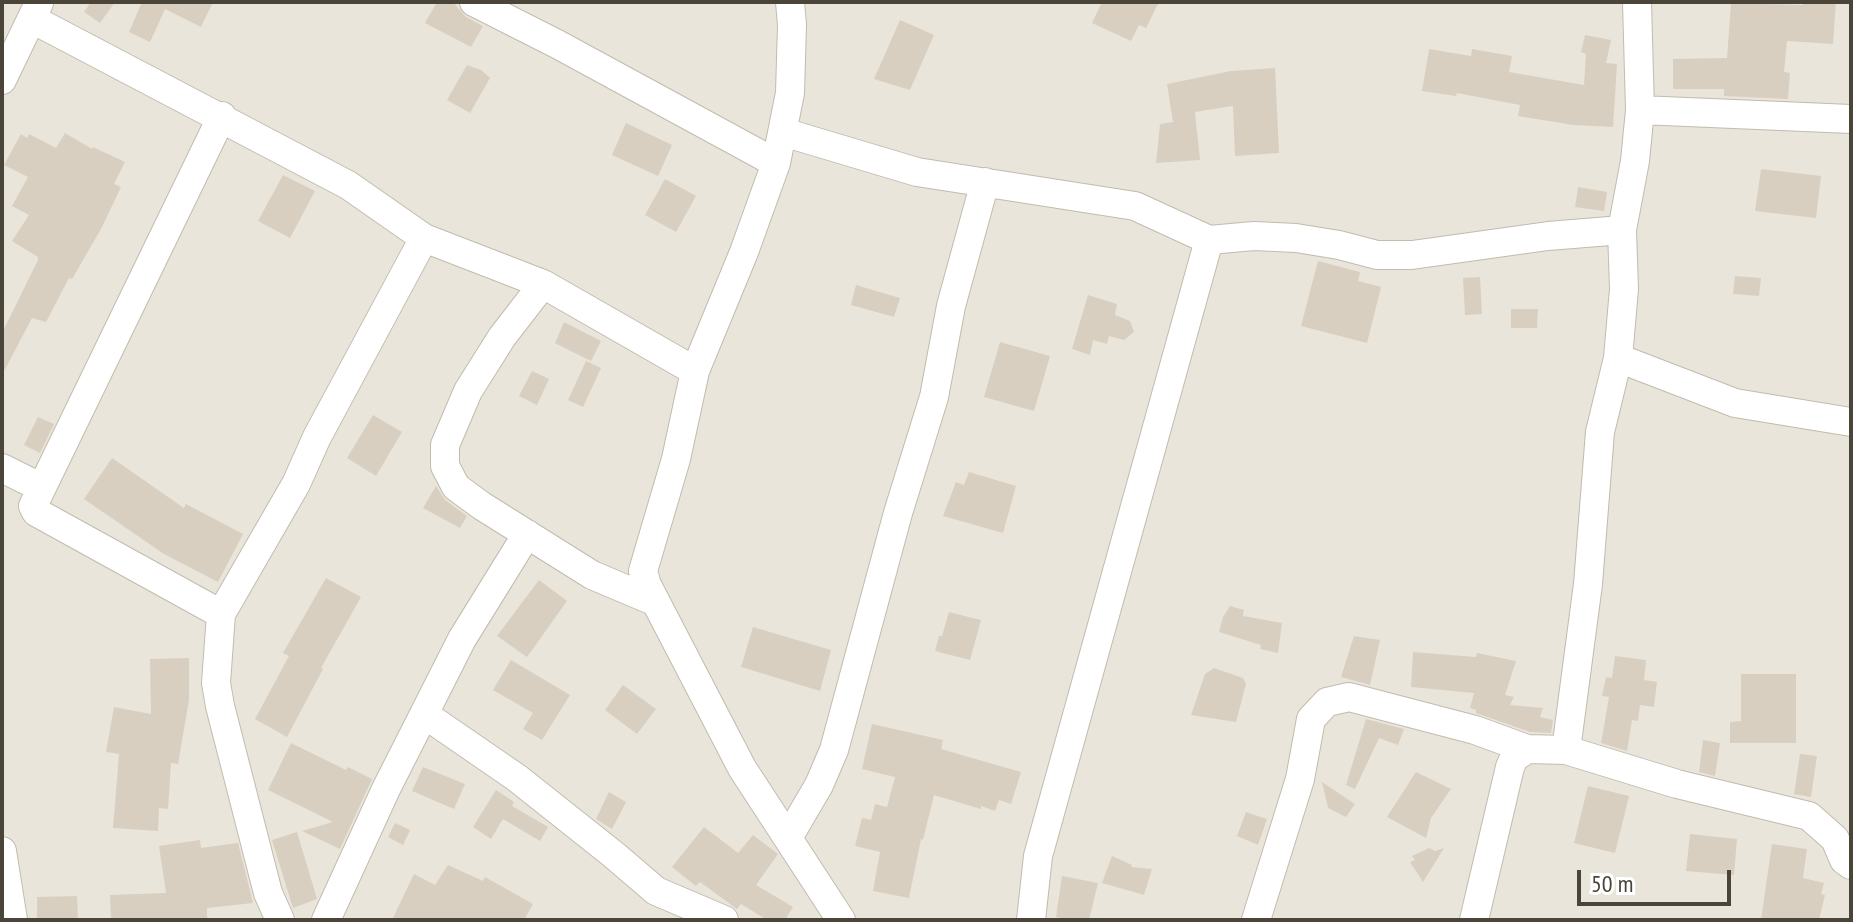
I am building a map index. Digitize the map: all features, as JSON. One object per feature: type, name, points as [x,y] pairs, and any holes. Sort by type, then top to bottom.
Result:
[{"type":"street","points":[[474,2],[776,163]]},
{"type":"street","points":[[790,2],[790,93],[776,163],[744,252],[695,371],[676,459],[643,571],[647,585],[742,768],[841,920]]},
{"type":"street","points":[[1566,750],[1588,584],[1600,432],[1618,358],[1624,289],[1622,230],[1635,161],[1640,110],[1637,2]]},
{"type":"street","points":[[2,80],[36,10],[348,185],[424,238],[543,284],[695,371]]},
{"type":"street","points":[[1640,110],[1851,119]]},
{"type":"street","points":[[221,614],[36,512],[33,503],[222,116]]},
{"type":"street","points":[[783,132],[917,172],[1135,206],[1209,240],[1254,236],[1296,238],[1377,255],[1412,255],[1548,236],[1622,230]]},
{"type":"street","points":[[788,838],[819,785],[834,750],[898,513],[934,397],[951,306],[985,182]]},
{"type":"street","points":[[280,920],[268,893],[220,706],[216,683],[221,614],[296,484],[317,437],[424,238]]},
{"type":"street","points":[[1031,920],[1038,856],[1209,240]]},
{"type":"street","points":[[543,284],[502,337],[468,391],[445,445],[445,466],[456,487],[482,506],[592,575],[656,602]]},
{"type":"street","points":[[1618,358],[1735,403],[1851,422]]},
{"type":"street","points":[[2,468],[40,487]]},
{"type":"street","points":[[326,920],[386,789],[462,639],[527,534]]},
{"type":"street","points":[[1256,920],[1300,779],[1311,719],[1327,702],[1349,697],[1475,730],[1527,749],[1566,750],[1677,784],[1809,816],[1835,839],[1844,860],[1851,865]]},
{"type":"street","points":[[424,714],[517,778],[656,891],[724,920]]},
{"type":"street","points":[[1474,920],[1510,767],[1514,758],[1527,749]]},
{"type":"street","points":[[2,851],[13,920]]},
{"type":"shaded area","points":[[2,2],[1851,2],[1851,920],[2,920]]},
{"type":"building","points":[[91,2],[115,2],[100,23],[84,12]]},
{"type":"building","points":[[142,2],[213,2],[201,27],[165,9],[150,42],[129,32]]},
{"type":"building","points":[[437,2],[453,2],[466,17],[483,26],[471,47],[425,23]]},
{"type":"building","points":[[1102,2],[1159,2],[1146,28],[1139,25],[1131,41],[1092,23]]},
{"type":"building","points":[[1803,2],[1836,2],[1833,44],[1787,41],[1784,72],[1790,73],[1788,99],[1724,96],[1724,89],[1673,89],[1673,59],[1727,58],[1731,3],[1803,5]]},
{"type":"building","points":[[900,20],[934,35],[910,90],[874,79]]},
{"type":"building","points":[[1585,35],[1611,40],[1606,63],[1617,64],[1613,127],[1573,125],[1518,116],[1520,105],[1457,93],[1456,96],[1422,91],[1429,49],[1471,56],[1472,49],[1512,56],[1509,72],[1584,85],[1586,54],[1581,52]]},
{"type":"building","points":[[467,65],[481,70],[490,78],[470,113],[447,100]]},
{"type":"building","points":[[1275,68],[1279,153],[1235,156],[1233,106],[1195,112],[1200,160],[1156,163],[1160,124],[1173,122],[1167,84],[1231,71]]},
{"type":"building","points":[[626,123],[672,145],[658,176],[612,155]]},
{"type":"building","points":[[65,133],[92,149],[125,162],[114,184],[121,187],[101,229],[72,279],[69,278],[46,322],[32,318],[2,375],[2,333],[38,260],[38,257],[12,241],[29,215],[12,206],[28,177],[4,165],[21,134],[27,138],[29,134],[56,148]]},
{"type":"building","points":[[1761,169],[1821,176],[1816,218],[1755,211]]},
{"type":"building","points":[[283,175],[315,191],[290,238],[258,221]]},
{"type":"building","points":[[665,179],[696,196],[676,232],[645,215]]},
{"type":"building","points":[[1578,187],[1607,192],[1604,211],[1575,207]]},
{"type":"building","points":[[1318,261],[1360,272],[1358,281],[1381,287],[1367,343],[1301,326]]},
{"type":"building","points":[[1735,276],[1761,278],[1759,296],[1733,294]]},
{"type":"building","points":[[1480,277],[1482,314],[1465,315],[1463,278]]},
{"type":"building","points":[[856,285],[900,298],[894,317],[851,305]]},
{"type":"building","points":[[1088,295],[1117,304],[1115,315],[1130,321],[1134,332],[1124,340],[1109,336],[1107,344],[1093,340],[1090,355],[1072,349]]},
{"type":"building","points":[[1511,309],[1538,309],[1537,328],[1511,328]]},
{"type":"building","points":[[564,322],[601,341],[591,361],[555,343]]},
{"type":"building","points":[[1000,342],[1050,356],[1034,411],[984,397]]},
{"type":"building","points":[[586,361],[601,368],[583,407],[568,400]]},
{"type":"building","points":[[532,371],[549,379],[537,405],[519,396]]},
{"type":"building","points":[[373,415],[402,432],[376,476],[347,458]]},
{"type":"building","points":[[38,417],[54,424],[40,453],[24,445]]},
{"type":"building","points":[[112,458],[184,508],[186,504],[243,534],[218,582],[164,554],[84,499]]},
{"type":"building","points":[[969,472],[1016,486],[1003,533],[943,516],[956,482],[964,485]]},
{"type":"building","points":[[436,486],[445,500],[467,516],[460,528],[423,508]]},
{"type":"building","points":[[326,578],[361,597],[287,737],[255,719],[289,656],[283,653]]},
{"type":"building","points":[[539,580],[567,601],[527,657],[497,636]]},
{"type":"building","points":[[1230,606],[1244,610],[1243,616],[1282,623],[1278,653],[1219,632]]},
{"type":"building","points":[[949,612],[981,620],[970,660],[935,651]]},
{"type":"building","points":[[753,627],[831,650],[820,691],[741,667]]},
{"type":"building","points":[[1354,636],[1380,640],[1370,685],[1341,677]]},
{"type":"building","points":[[1413,652],[1476,657],[1477,653],[1516,661],[1505,695],[1514,697],[1510,705],[1543,708],[1540,717],[1553,720],[1551,733],[1530,732],[1476,713],[1470,708],[1474,693],[1411,687]]},
{"type":"building","points":[[1615,656],[1646,660],[1644,680],[1657,682],[1654,707],[1640,705],[1638,721],[1632,720],[1627,751],[1601,743],[1609,697],[1602,696],[1606,677],[1612,678]]},
{"type":"building","points":[[189,658],[189,700],[178,764],[171,763],[168,809],[159,808],[158,831],[113,828],[119,754],[106,752],[114,707],[151,714],[150,659]]},
{"type":"building","points":[[511,660],[570,695],[542,740],[523,729],[533,713],[493,690]]},
{"type":"building","points":[[1214,668],[1243,678],[1246,684],[1236,722],[1191,715],[1205,674]]},
{"type":"building","points":[[1741,674],[1796,674],[1796,743],[1730,743],[1730,722],[1741,721]]},
{"type":"building","points":[[623,685],[656,709],[637,734],[605,710]]},
{"type":"building","points":[[1366,719],[1404,729],[1398,745],[1379,738],[1355,789],[1346,785]]},
{"type":"building","points":[[872,724],[943,740],[941,749],[1021,772],[1011,804],[999,800],[995,811],[934,795],[909,898],[873,891],[880,852],[855,846],[862,818],[871,820],[875,804],[887,807],[895,777],[862,769]]},
{"type":"building","points":[[1703,740],[1720,743],[1715,776],[1699,772]]},
{"type":"building","points":[[291,743],[372,779],[340,849],[302,831],[333,822],[268,790]]},
{"type":"building","points":[[1800,754],[1817,756],[1811,797],[1794,794]]},
{"type":"building","points":[[423,767],[465,784],[454,809],[412,791]]},
{"type":"building","points":[[1416,772],[1451,789],[1431,818],[1426,838],[1387,817]]},
{"type":"building","points":[[1322,782],[1355,804],[1346,817],[1328,808]]},
{"type":"building","points":[[1588,786],[1629,796],[1615,853],[1574,843]]},
{"type":"building","points":[[496,790],[514,802],[512,806],[548,827],[540,841],[503,819],[491,839],[473,827]]},
{"type":"building","points":[[609,792],[626,802],[612,829],[596,819]]},
{"type":"building","points":[[1246,812],[1267,819],[1258,845],[1237,836]]},
{"type":"building","points":[[395,823],[410,830],[403,845],[388,837]]},
{"type":"building","points":[[704,827],[738,853],[753,835],[778,854],[756,885],[793,907],[785,920],[767,920],[741,904],[737,909],[700,882],[696,886],[672,867]]},
{"type":"building","points":[[297,832],[317,899],[293,908],[272,840]]},
{"type":"building","points":[[1690,834],[1737,839],[1734,875],[1686,871]]},
{"type":"building","points":[[200,840],[201,848],[238,843],[253,903],[207,908],[207,920],[111,920],[110,895],[166,893],[159,846]]},
{"type":"building","points":[[1772,844],[1807,849],[1803,878],[1824,883],[1821,894],[1825,895],[1819,920],[1761,920]]},
{"type":"building","points":[[1429,848],[1435,851],[1444,848],[1423,882],[1410,862],[1415,860],[1412,856]]},
{"type":"building","points":[[1112,856],[1131,867],[1152,869],[1144,895],[1102,883]]},
{"type":"building","points":[[448,865],[483,881],[485,877],[533,904],[524,920],[392,920],[414,874],[435,885]]},
{"type":"building","points":[[1062,876],[1098,883],[1089,920],[1056,917]]},
{"type":"building","points":[[77,896],[78,920],[37,920],[37,897]]}]
